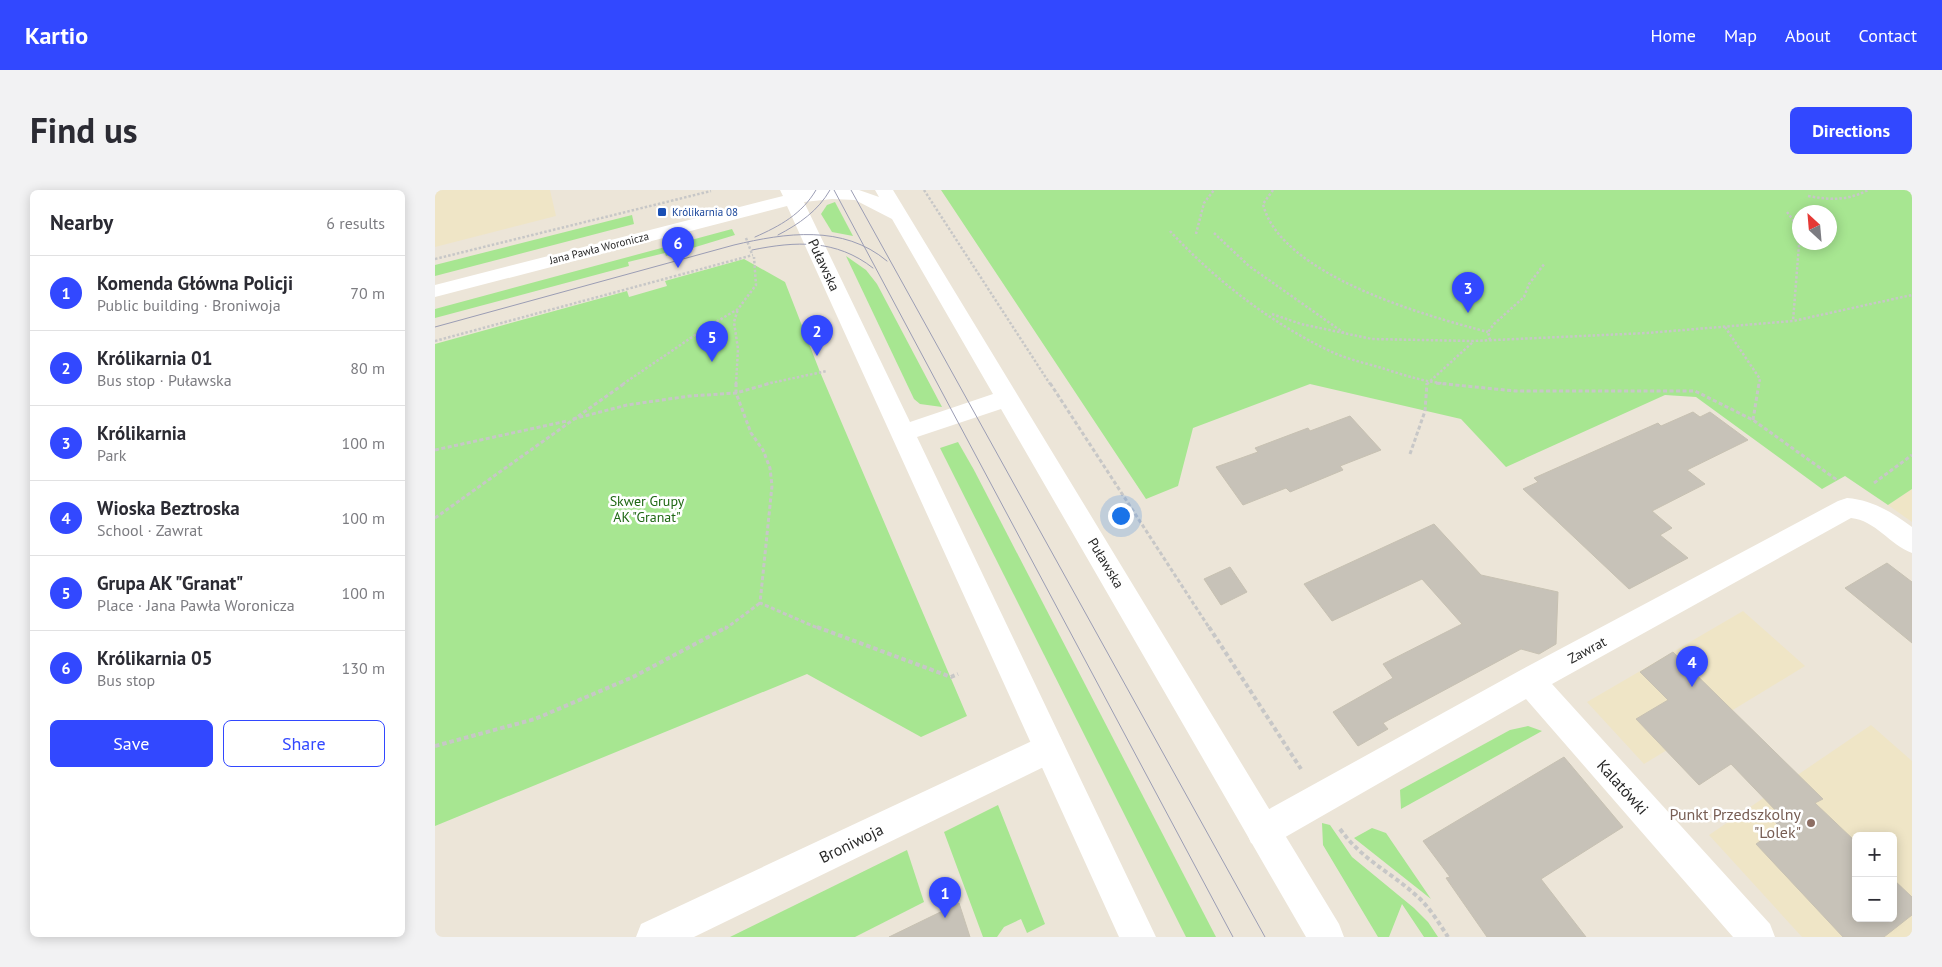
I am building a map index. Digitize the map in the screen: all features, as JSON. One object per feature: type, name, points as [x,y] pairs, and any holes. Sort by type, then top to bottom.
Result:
[{"type":"main road","name":"Jana Pawła Woronicza","points":[[435,291],[792,194],[821,190]]},
{"type":"main road","name":"Puławska","points":[[884,190],[1326,937]]},
{"type":"main road","points":[[792,194],[852,191],[864,195],[898,215]]},
{"type":"main road","name":"Puławska","points":[[792,194],[1138,937]]},
{"type":"main road","points":[[903,433],[1007,398]]},
{"type":"main road","name":"Zawrat","points":[[1263,831],[1847,508],[1858,507],[1869,512],[1912,542]]},
{"type":"main road","name":"Kalatówki","points":[[1530,682],[1757,937]]},
{"type":"main road","name":"Broniwoja","points":[[654,937],[1049,748]]},
{"type":"path","points":[[435,259],[716,190]]},
{"type":"path","points":[[924,190],[1307,778]]},
{"type":"path","points":[[1196,234],[1203,203],[1214,190]]},
{"type":"path","points":[[1273,190],[1263,204],[1266,220],[1276,233],[1317,266],[1356,289],[1405,308],[1488,332]]},
{"type":"path","points":[[1808,196],[1827,200],[1842,200],[1854,198],[1868,190]]},
{"type":"path","points":[[1787,212],[1796,224],[1799,245],[1793,321]]},
{"type":"path","points":[[1170,231],[1217,278],[1295,333],[1336,354],[1427,382],[1515,391],[1695,391],[1753,420],[1837,480]]},
{"type":"path","points":[[1214,233],[1249,266],[1346,334]]},
{"type":"path","points":[[435,518],[570,420],[704,329],[738,309],[757,285],[753,255],[746,237]]},
{"type":"path","points":[[435,341],[753,255]]},
{"type":"path","points":[[1488,332],[1494,324],[1524,297],[1529,284],[1545,263]]},
{"type":"path","points":[[1266,313],[1301,324],[1372,339],[1473,341],[1724,327],[1793,321],[1912,295]]},
{"type":"path","points":[[435,746],[535,719],[606,688],[725,629],[761,603],[772,486],[770,468],[763,450],[751,433],[736,393],[738,349],[734,322],[738,309]]},
{"type":"path","points":[[1724,327],[1760,379],[1753,420]]},
{"type":"path","points":[[1488,332],[1490,340]]},
{"type":"path","points":[[1410,454],[1425,411],[1427,382],[1473,341]]},
{"type":"path","points":[[435,450],[570,420],[627,405],[690,396],[736,393],[784,379],[827,371]]},
{"type":"path","points":[[1870,486],[1912,455]]},
{"type":"path","points":[[761,603],[840,637],[951,677],[958,674]]},
{"type":"path","points":[[1335,821],[1357,851],[1378,869],[1417,897],[1430,910],[1448,937]]},
{"type":"shaded area","points":[[435,190],[550,190],[556,216],[435,247]]},
{"type":"shaded area","points":[[1912,489],[1912,522],[1888,505]]},
{"type":"shaded area","points":[[1743,611],[1805,666],[1644,764],[1587,702]]},
{"type":"shaded area","name":"Punkt Przedszkolny \"Lolek\"","points":[[1871,725],[1912,761],[1912,937],[1802,937],[1709,835]]},
{"type":"green space","points":[[941,190],[1912,190],[1912,489],[1888,505],[1845,476],[1822,489],[1696,397],[1665,395],[1506,467],[1461,419],[1310,384],[1193,428],[1178,486],[1146,499]]},
{"type":"green space","points":[[835,202],[853,236],[832,232],[821,214],[827,205]]},
{"type":"green space","points":[[632,215],[634,224],[435,276],[435,265]]},
{"type":"green space","points":[[732,229],[735,235],[666,256],[665,253],[628,262],[629,266],[435,318],[435,309]]},
{"type":"green space","points":[[846,256],[866,270],[877,284],[942,407],[920,404],[914,399]]},
{"type":"green space","name":"Skwer Grupy AK \"Granat\"","points":[[744,259],[785,282],[820,372],[967,716],[921,737],[807,674],[435,826],[435,344],[627,291],[629,297],[667,286],[665,281]]},
{"type":"green space","points":[[958,442],[1216,937],[1186,937],[940,448]]},
{"type":"green space","points":[[1528,726],[1542,731],[1401,809],[1400,790],[1510,730]]},
{"type":"green space","points":[[998,805],[1045,924],[1027,933],[1021,919],[1004,927],[997,937],[983,937],[944,832]]},
{"type":"green space","points":[[1322,823],[1330,825],[1352,857],[1414,908],[1428,922],[1438,937],[1424,937],[1402,904],[1389,937],[1378,937],[1323,845]]},
{"type":"green space","points":[[1372,828],[1386,833],[1431,899],[1354,838]]},
{"type":"green space","points":[[907,850],[924,902],[855,937],[730,937]]},
{"type":"building","points":[[1693,412],[1700,417],[1710,412],[1748,440],[1687,470],[1705,484],[1652,511],[1672,528],[1660,535],[1688,558],[1629,589],[1523,489],[1538,482],[1534,478],[1658,423],[1661,426]]},
{"type":"building","points":[[1350,416],[1381,450],[1340,466],[1343,470],[1290,492],[1286,488],[1243,505],[1216,467],[1258,452],[1255,448],[1308,428],[1310,431]]},
{"type":"building","points":[[1434,524],[1481,575],[1558,592],[1556,644],[1539,654],[1521,649],[1383,723],[1388,729],[1358,746],[1333,712],[1393,678],[1383,664],[1462,624],[1422,579],[1332,621],[1304,584]]},
{"type":"building","points":[[1887,563],[1912,582],[1912,643],[1845,588]]},
{"type":"building","points":[[1230,567],[1247,592],[1221,605],[1204,579]]},
{"type":"building","points":[[1673,652],[1823,799],[1815,803],[1852,838],[1852,922],[1897,922],[1897,883],[1912,897],[1912,915],[1884,937],[1843,937],[1756,844],[1780,827],[1772,819],[1779,814],[1731,764],[1699,785],[1636,719],[1668,700],[1640,672]]},
{"type":"building","points":[[1564,757],[1623,827],[1541,879],[1586,937],[1487,937],[1446,878],[1450,877],[1423,841]]},
{"type":"building","points":[[959,903],[970,937],[889,937]]},
{"type":"tram line","points":[[755,237],[797,213],[816,190]]},
{"type":"tram line","points":[[778,235],[807,216],[820,204],[830,190]]},
{"type":"tram line","points":[[834,190],[864,246]]},
{"type":"tram line","points":[[851,190],[1265,937]]},
{"type":"tram line","points":[[435,327],[734,245],[773,237],[793,235],[833,237],[852,241],[864,246]]},
{"type":"tram line","points":[[752,250],[800,244],[830,247],[845,252],[873,268]]},
{"type":"tram line","points":[[864,246],[887,261]]},
{"type":"tram line","points":[[864,246],[1233,937]]},
{"type":"place","name":"Królikarnia 08","points":[[662,212]]},
{"type":"place","name":"Królikarnia 05","points":[[678,268]]},
{"type":"place","name":"Królikarnia","points":[[1468,313]]},
{"type":"place","name":"Królikarnia 01","points":[[817,356]]},
{"type":"place","name":"Grupa AK \"Granat\"","points":[[712,362]]},
{"type":"place","name":"Wioska Beztroska","points":[[1692,687]]},
{"type":"place","name":"Punkt Przedszkolny \"Lolek\"","points":[[1811,823]]},
{"type":"place","name":"Komenda Główna Policji","points":[[945,918]]}]
